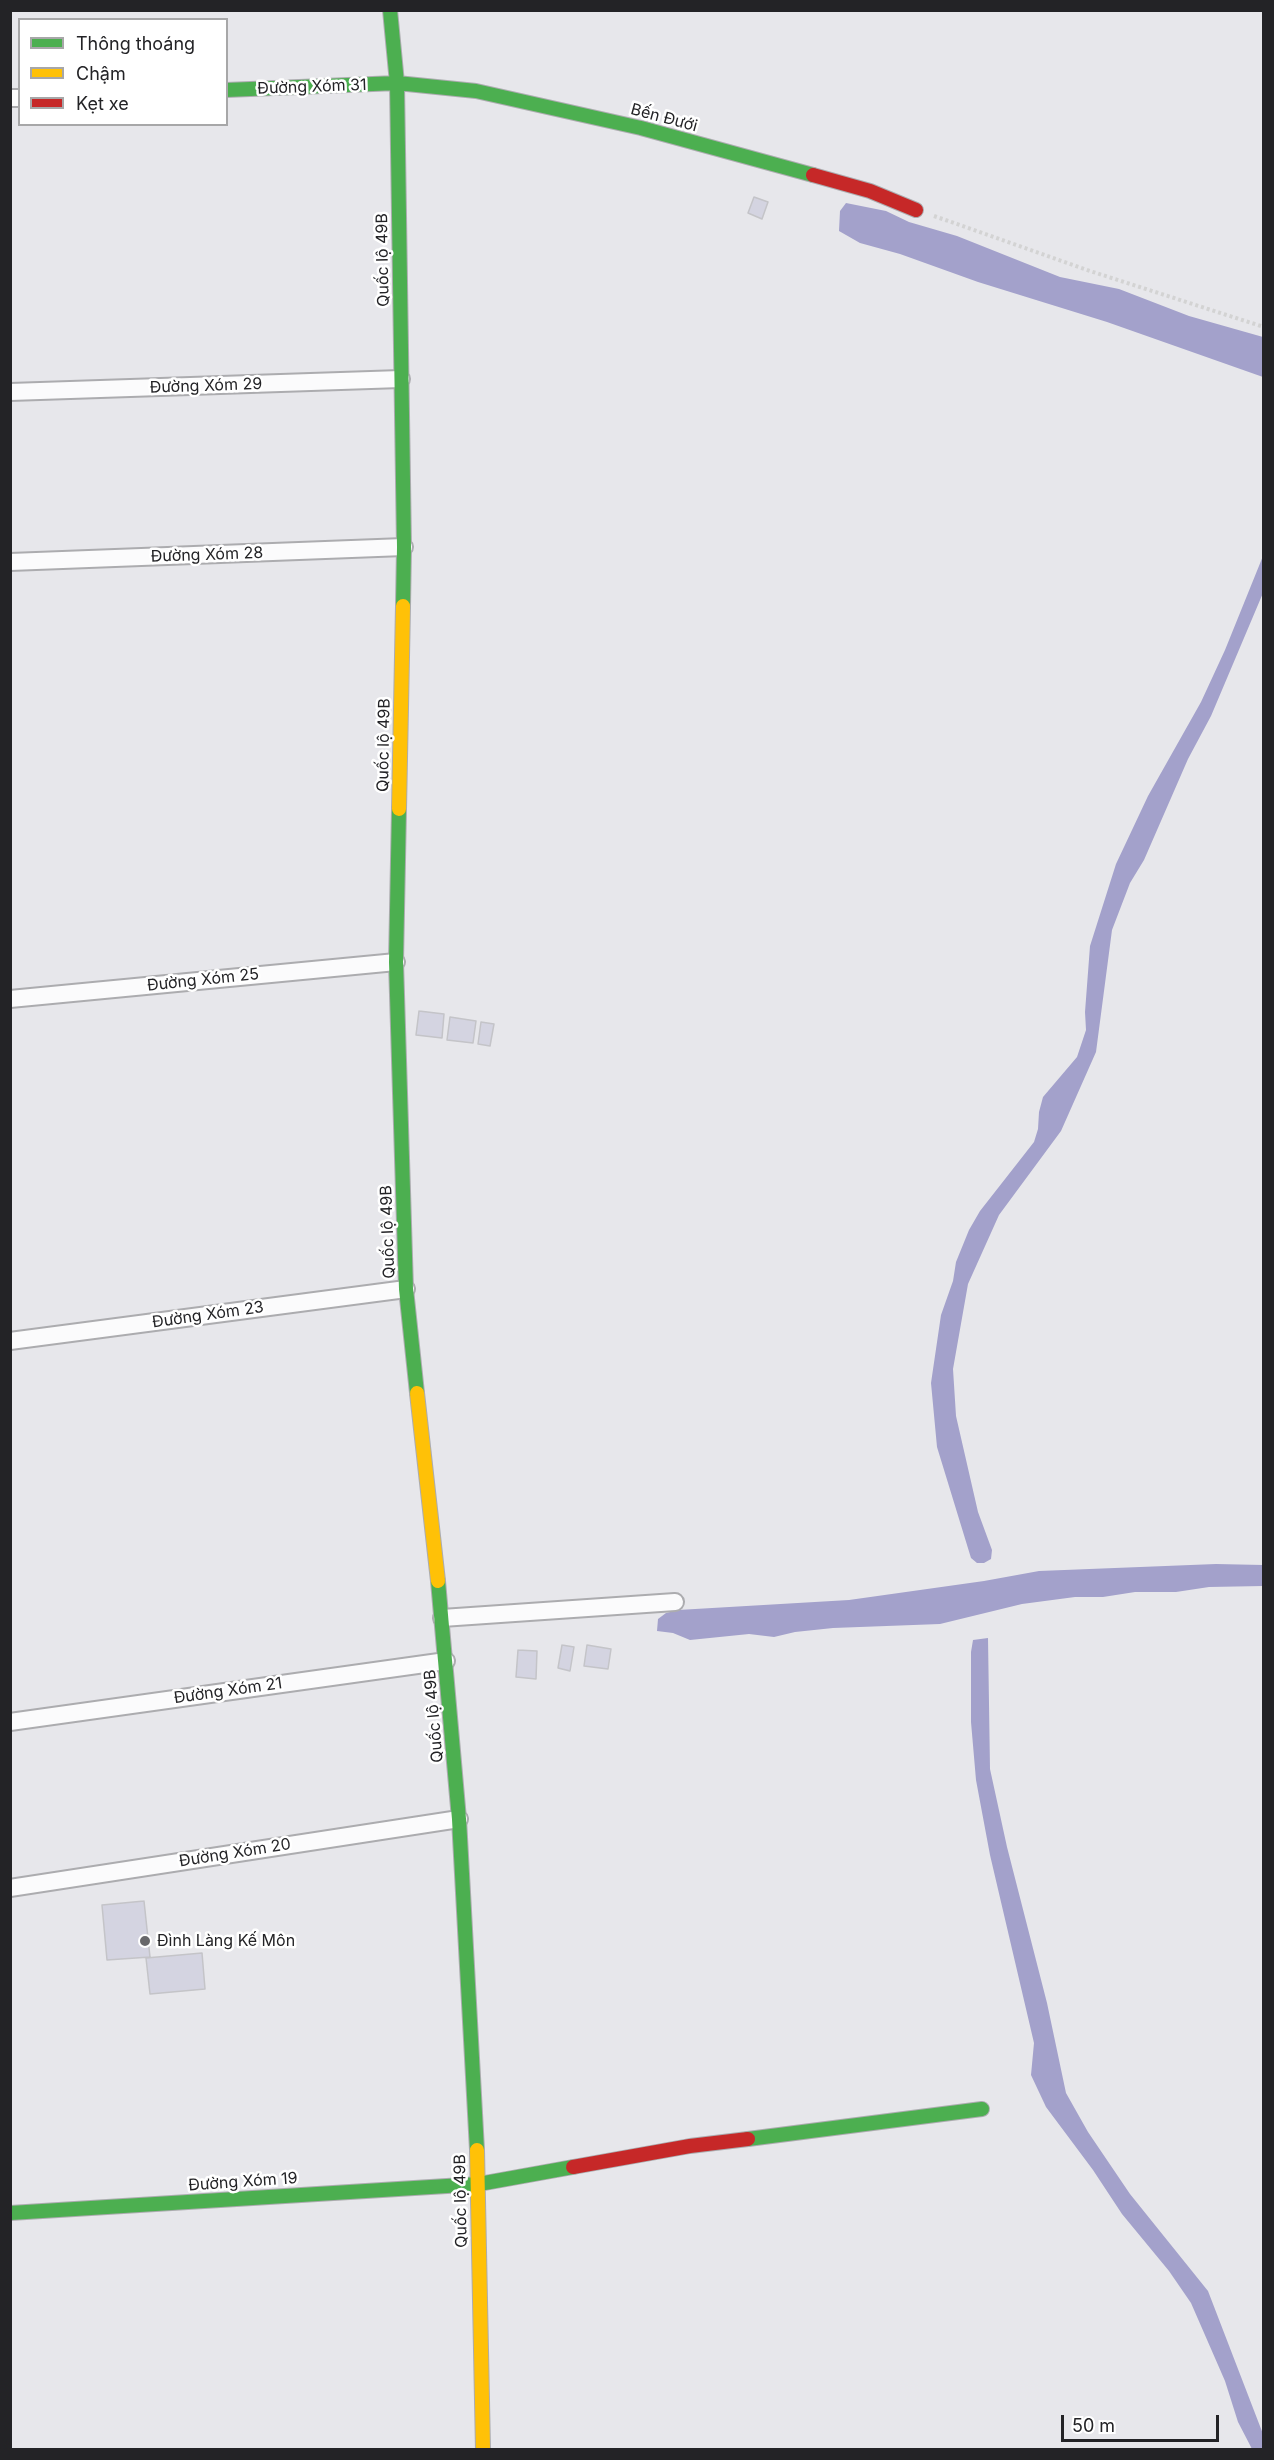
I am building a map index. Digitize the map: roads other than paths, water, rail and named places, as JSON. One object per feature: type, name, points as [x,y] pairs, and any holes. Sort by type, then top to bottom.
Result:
[{"type":"main road","name":"Quốc lộ 49B","points":[[390,10],[397,84],[404,547],[396,962],[406,1289],[442,1618],[459,1819],[478,2184],[483,2450]]},
{"type":"main road","name":"Đường Xóm 31","points":[[228,90],[397,84]]},
{"type":"main road","name":"Bến Đưới","points":[[397,84],[476,91],[641,128],[870,191],[916,210]]},
{"type":"main road","name":"Đường Xóm 19","points":[[10,2213],[478,2184],[690,2146],[982,2109]]},
{"type":"street","name":"Đường Xóm 29","points":[[10,393],[401,379]]},
{"type":"street","name":"Đường Xóm 28","points":[[10,562],[404,547]]},
{"type":"street","name":"Đường Xóm 25","points":[[10,999],[396,962]]},
{"type":"street","name":"Đường Xóm 23","points":[[10,1341],[406,1289]]},
{"type":"street","points":[[442,1618],[675,1602]]},
{"type":"street","name":"Đường Xóm 21","points":[[10,1722],[446,1660]]},
{"type":"street","name":"Đường Xóm 20","points":[[10,1888],[459,1819]]},
{"type":"water","points":[[846,203],[886,211],[909,222],[957,236],[1060,277],[1119,289],[1189,316],[1263,337],[1263,377],[1107,322],[860,243],[839,231],[840,211]]},
{"type":"water","points":[[1263,556],[1263,593],[1211,716],[1188,759],[1144,860],[1130,883],[1112,930],[1096,1052],[1061,1131],[999,1215],[968,1284],[953,1369],[956,1416],[978,1512],[992,1550],[991,1559],[984,1563],[977,1563],[971,1558],[937,1447],[931,1383],[941,1315],[953,1281],[956,1262],[969,1230],[980,1211],[1034,1142],[1043,1097],[1077,1057],[1086,1030],[1085,1012],[1090,946],[1116,864],[1148,796],[1201,702]]},
{"type":"water","points":[[1216,1564],[1263,1565],[1263,1586],[1209,1587],[1176,1592],[1135,1592],[1103,1597],[1075,1597],[1022,1604],[940,1624],[833,1628],[774,1637],[749,1634],[690,1640],[673,1633],[657,1631],[658,1619],[666,1613],[678,1610],[849,1600],[1039,1571]]},
{"type":"water","points":[[988,1638],[990,1769],[1007,1847],[1047,2003],[1066,2093],[1088,2132],[1130,2194],[1208,2291],[1263,2434],[1263,2449],[1252,2449],[1238,2422],[1225,2381],[1191,2303],[1169,2271],[1122,2214],[1093,2170],[1046,2107],[1031,2075],[1034,2043],[990,1855],[976,1780],[971,1722],[971,1652],[973,1640]]},
{"type":"place","name":"Đình Làng Kế Môn","points":[[145,1941]]}]
